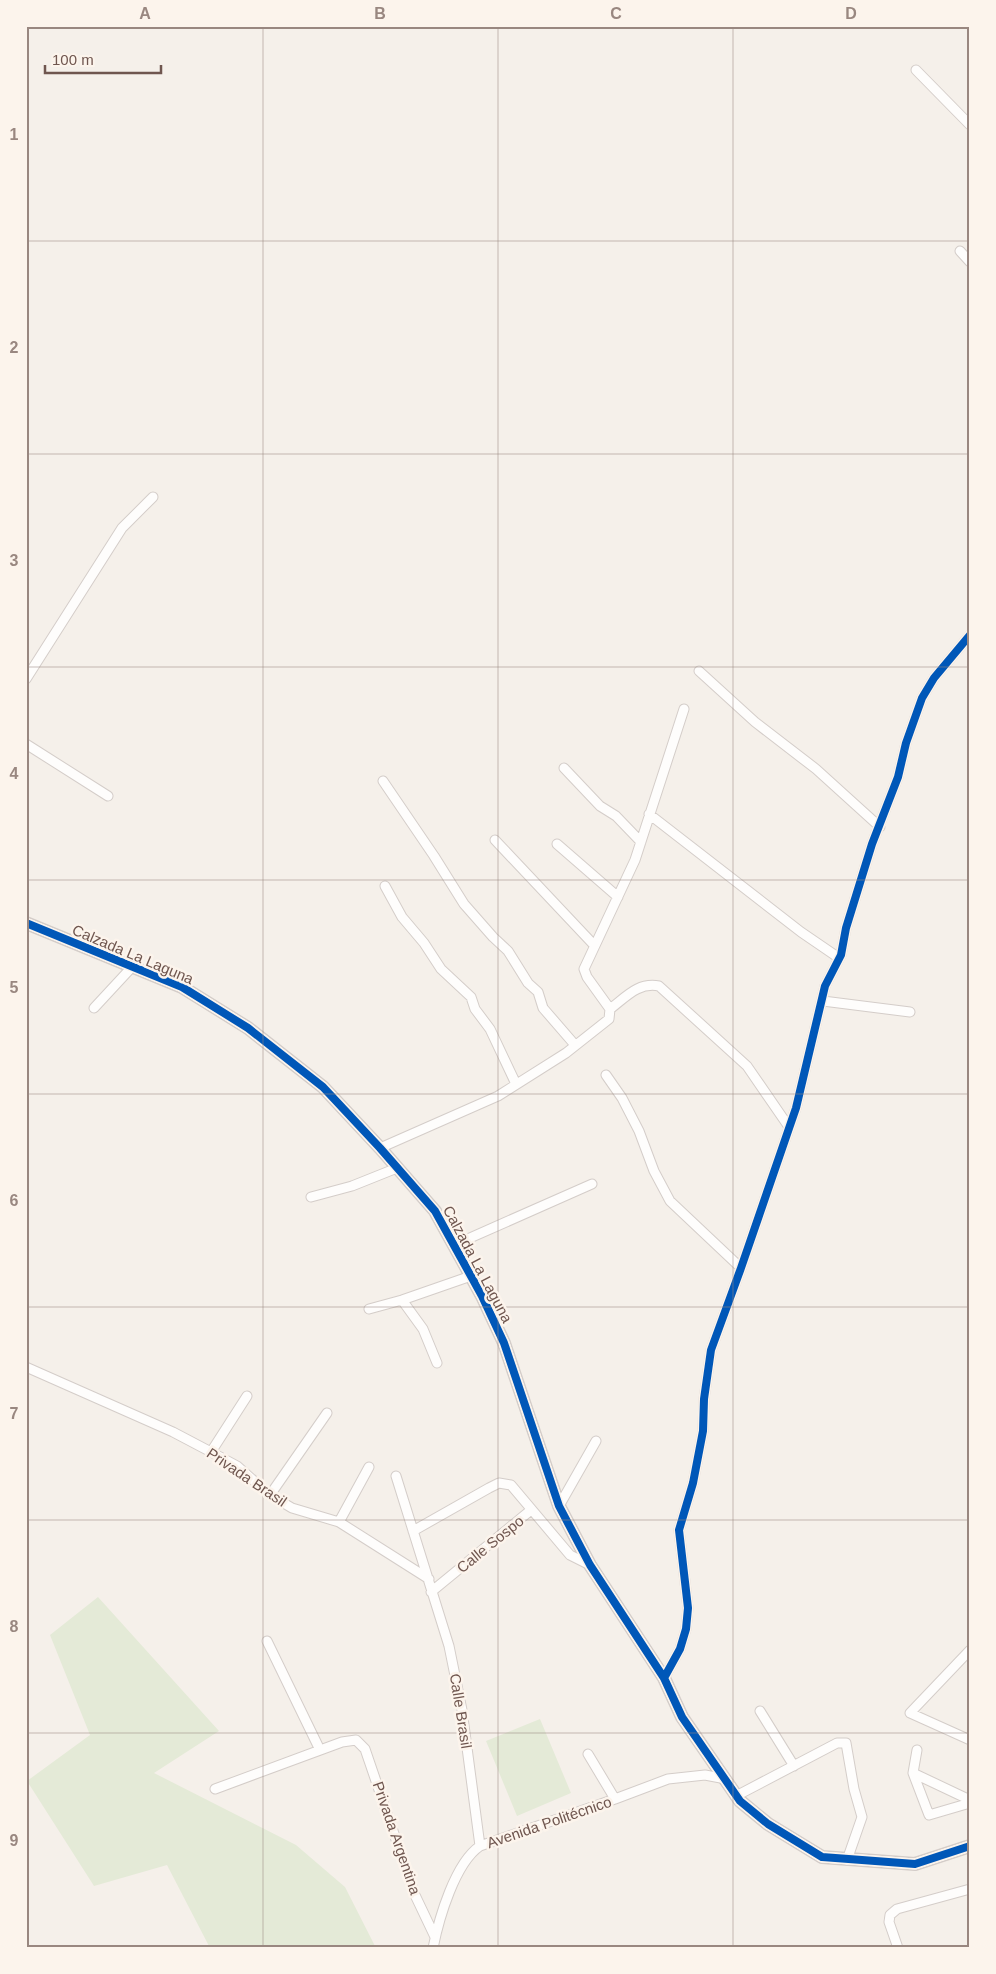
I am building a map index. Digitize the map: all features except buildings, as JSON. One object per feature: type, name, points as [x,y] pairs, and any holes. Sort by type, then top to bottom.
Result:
[{"type":"street","points":[[916,70],[970,125]]},
{"type":"street","points":[[960,251],[970,262]]},
{"type":"street","points":[[26,679],[122,528],[152,497]]},
{"type":"street","points":[[664,1678],[680,1649],[686,1629],[688,1608],[679,1530],[692,1483],[703,1431],[711,1350],[789,1128],[825,986],[839,958],[849,919],[922,698],[934,678],[970,635]]},
{"type":"street","points":[[699,671],[755,722],[816,769],[880,827]]},
{"type":"street","points":[[380,1148],[498,1096],[575,1045],[609,1019],[610,1009],[587,977],[584,969],[635,860],[684,709]]},
{"type":"street","points":[[26,744],[108,796]]},
{"type":"street","points":[[564,768],[600,806],[616,816],[641,842]]},
{"type":"street","points":[[384,781],[464,904],[492,937],[508,951],[528,984],[538,992],[543,1008],[575,1045]]},
{"type":"street","points":[[649,814],[801,932],[839,958]]},
{"type":"street","points":[[495,840],[594,945]]},
{"type":"street","points":[[557,844],[618,897]]},
{"type":"street","points":[[385,886],[402,917],[424,943],[441,969],[471,996],[475,1009],[490,1029],[516,1084]]},
{"type":"street","name":"Calzada La Laguna","points":[[26,923],[182,987],[248,1028],[323,1087],[435,1211],[504,1343],[560,1506],[590,1565],[664,1678],[682,1717],[736,1796],[768,1824],[822,1857],[914,1864],[970,1846]]},
{"type":"street","points":[[94,1008],[132,967]]},
{"type":"street","points":[[610,1009],[636,989],[648,984],[659,986],[747,1066],[789,1128]]},
{"type":"street","points":[[822,1001],[910,1012]]},
{"type":"street","points":[[606,1075],[622,1098],[639,1131],[654,1171],[670,1201],[741,1268]]},
{"type":"street","points":[[311,1196],[352,1186],[397,1168]]},
{"type":"street","points":[[454,1245],[592,1184]]},
{"type":"street","points":[[369,1309],[402,1300],[470,1276]]},
{"type":"street","points":[[402,1300],[423,1329],[437,1363]]},
{"type":"street","name":"Privada Brasil","points":[[26,1368],[174,1432],[237,1466],[270,1495],[292,1508],[339,1522],[429,1579]]},
{"type":"street","points":[[211,1452],[247,1396]]},
{"type":"street","points":[[270,1495],[327,1413]]},
{"type":"street","points":[[560,1506],[596,1441]]},
{"type":"street","points":[[339,1522],[369,1467]]},
{"type":"street","name":"Calle Brasil","points":[[396,1476],[449,1646],[460,1701],[480,1846]]},
{"type":"street","points":[[413,1531],[499,1483],[511,1485],[531,1510]]},
{"type":"street","name":"Calle Sospo","points":[[431,1592],[531,1510],[570,1555],[590,1565]]},
{"type":"street","points":[[215,1790],[320,1750],[267,1642]]},
{"type":"street","points":[[969,1738],[910,1713],[970,1650]]},
{"type":"street","points":[[760,1711],[794,1766]]},
{"type":"street","name":"Privada Argentina","points":[[320,1750],[342,1742],[358,1741],[365,1749],[415,1895],[435,1937]]},
{"type":"street","points":[[736,1796],[837,1743],[846,1743],[854,1789],[862,1817],[847,1860]]},
{"type":"street","points":[[917,1750],[913,1773],[929,1815],[970,1802]]},
{"type":"street","points":[[588,1754],[615,1800]]},
{"type":"street","points":[[913,1773],[970,1802]]},
{"type":"street","name":"Avenida Politécnico","points":[[433,1948],[458,1869],[470,1853],[480,1846],[615,1800],[668,1779],[705,1775],[726,1780]]},
{"type":"street","points":[[898,1948],[889,1922],[890,1915],[897,1909],[970,1889]]},
{"type":"green space","points":[[98,1597],[219,1731],[154,1773],[296,1845],[345,1887],[376,1948],[210,1948],[167,1865],[94,1886],[27,1781],[90,1735],[50,1635]]},
{"type":"green space","points":[[540,1719],[571,1793],[517,1816],[486,1741]]},
{"type":"cycle path","points":[[664,1678],[680,1649],[686,1629],[688,1608],[679,1530],[693,1483],[703,1431],[704,1399],[711,1350],[796,1108],[825,986],[841,955],[846,928],[872,844],[898,777],[906,743],[922,698],[934,678],[970,635]]},
{"type":"cycle path","points":[[26,923],[182,987],[248,1028],[323,1087],[435,1211],[482,1296],[504,1343],[559,1506],[590,1565],[664,1678],[682,1717],[740,1801],[768,1824],[822,1857],[915,1864],[970,1846]]}]
